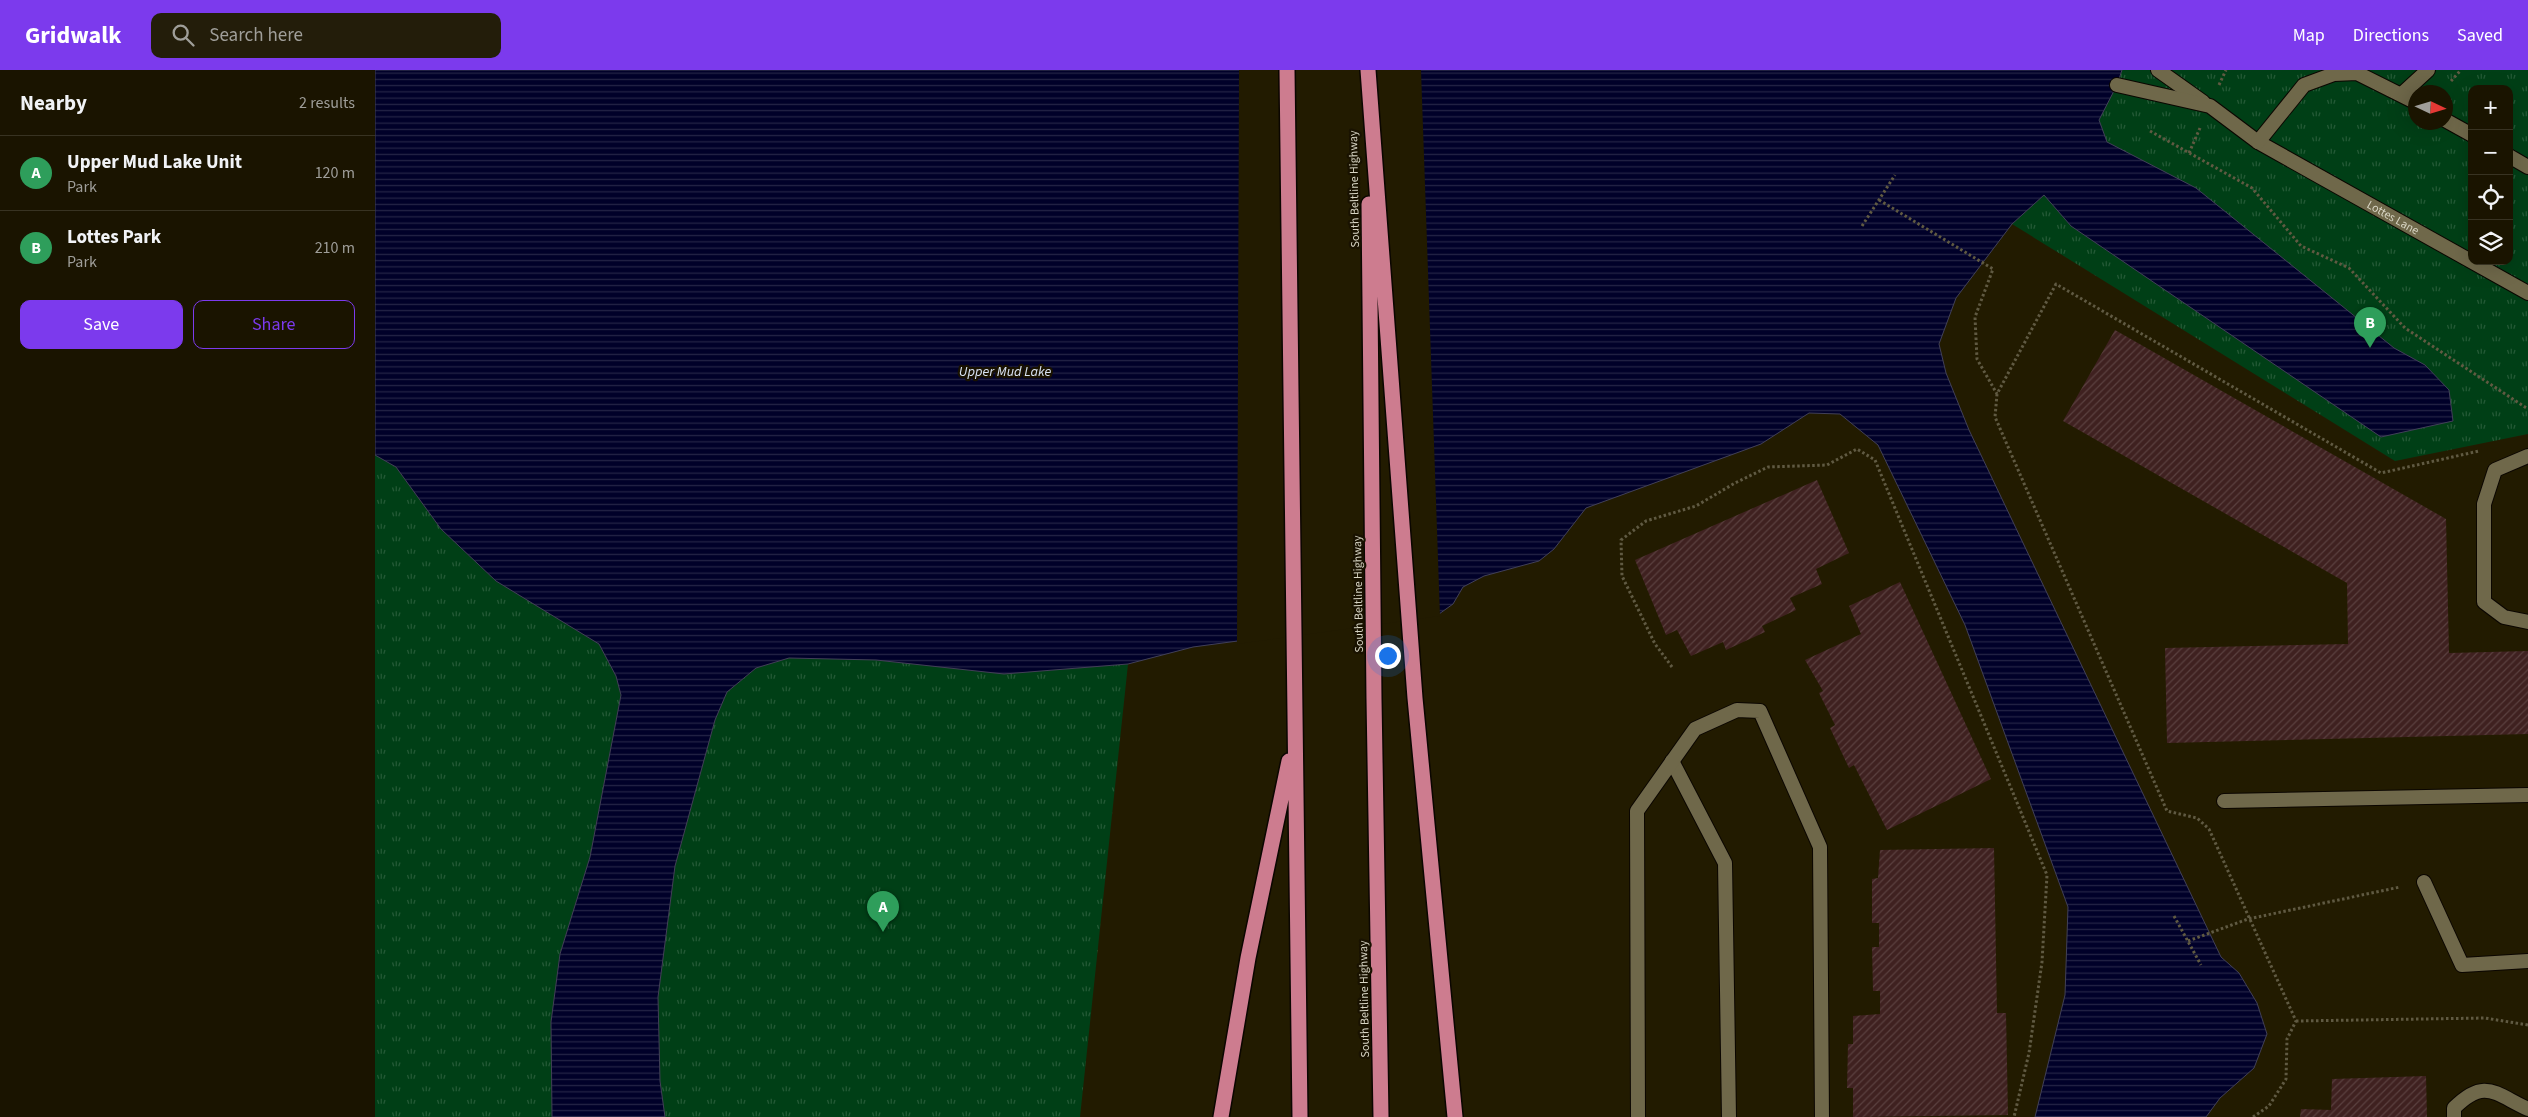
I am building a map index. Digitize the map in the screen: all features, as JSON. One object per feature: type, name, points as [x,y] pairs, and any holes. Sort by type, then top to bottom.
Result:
[{"type":"highway","points":[[1287,70],[1300,1117]]},
{"type":"highway","points":[[1368,70],[1415,698],[1455,1117]]},
{"type":"highway","name":"South Beltline Highway","points":[[1368,70],[1373,699],[1381,1117]]},
{"type":"highway","points":[[1221,1117],[1248,958],[1295,732]]},
{"type":"lane","name":"Lottes Lane","points":[[2158,70],[2258,142],[2528,293]]},
{"type":"lane","points":[[2402,94],[2427,70]]},
{"type":"lane","points":[[2258,142],[2304,85],[2334,74],[2357,73],[2408,98]]},
{"type":"lane","points":[[2117,85],[2210,106]]},
{"type":"lane","points":[[2453,124],[2468,133]]},
{"type":"lane","points":[[2513,158],[2528,167]]},
{"type":"lane","points":[[2528,456],[2495,470],[2483,504],[2485,602],[2505,618],[2528,622]]},
{"type":"lane","points":[[1638,1117],[1637,811],[1695,729],[1737,710],[1760,711],[1820,847],[1822,1117]]},
{"type":"lane","points":[[1672,761],[1725,863],[1729,1117]]},
{"type":"lane","points":[[2225,801],[2528,795]]},
{"type":"lane","points":[[2424,882],[2462,965],[2528,961]]},
{"type":"lane","points":[[2454,1117],[2453,1108],[2467,1094],[2491,1090],[2528,1109]]},
{"type":"path","points":[[2150,131],[2252,188],[2301,246],[2349,268],[2405,328],[2528,409]]},
{"type":"path","points":[[1862,226],[1895,175]]},
{"type":"path","points":[[1879,200],[1993,269],[1975,317],[1977,359],[1997,394]]},
{"type":"path","points":[[2296,1021],[2209,829],[2197,818],[2167,810],[1995,417],[1997,394],[2056,284],[2381,473],[2482,451]]},
{"type":"path","points":[[1672,667],[1655,644],[1621,576],[1621,540],[1646,521],[1696,506],[1735,483],[1768,467],[1827,465],[1857,449],[1875,460],[2047,875],[2042,962],[2029,1053],[2015,1117]]},
{"type":"path","points":[[2187,941],[2249,919],[2424,882]]},
{"type":"path","points":[[2174,916],[2201,965]]},
{"type":"path","points":[[2296,1021],[2485,1018],[2528,1025]]},
{"type":"path","points":[[2253,1117],[2269,1106],[2286,1079],[2287,1039],[2296,1021]]},
{"type":"green space","points":[[2122,70],[2528,70],[2528,434],[2395,461],[2012,224],[2044,195],[2117,85]]},
{"type":"green space","points":[[375,455],[396,467],[441,529],[496,581],[599,644],[616,676],[621,695],[590,857],[560,954],[551,1022],[552,1117],[375,1117]]},
{"type":"green space","points":[[789,658],[876,660],[1004,674],[1128,664],[1080,1117],[665,1117],[660,1081],[658,997],[675,866],[715,720],[727,692],[756,668]]},
{"type":"water","name":"Upper Mud Lake","points":[[375,70],[2122,70],[2117,85],[2099,120],[2107,142],[2196,188],[2394,348],[2425,365],[2449,390],[2453,421],[2381,437],[2071,226],[2044,195],[2012,224],[1956,298],[1939,344],[1946,373],[1969,430],[2221,957],[2239,973],[2257,1003],[2267,1034],[2254,1068],[2220,1098],[2206,1117],[2035,1117],[2065,995],[2068,907],[1965,625],[1878,445],[1840,414],[1809,413],[1761,444],[1586,508],[1554,549],[1539,561],[1484,576],[1463,587],[1453,604],[1439,614],[1193,647],[1128,664],[1004,674],[876,660],[789,658],[756,668],[727,692],[715,720],[675,866],[658,997],[660,1081],[665,1117],[552,1117],[551,1022],[560,954],[590,857],[621,695],[616,676],[599,644],[496,581],[441,529],[396,467],[375,455]]},
{"type":"pier","points":[[1239,70],[1421,70],[1440,616],[1237,644]]},
{"type":"building","points":[[2115,330],[2446,519],[2449,653],[2528,651],[2528,734],[2167,743],[2165,648],[2348,644],[2347,583],[2063,421]]},
{"type":"building","points":[[1817,480],[1849,553],[1816,569],[1822,584],[1790,598],[1796,610],[1762,626],[1765,632],[1726,650],[1723,642],[1691,656],[1677,630],[1666,635],[1635,560]]},
{"type":"building","points":[[1900,582],[1991,779],[1887,830],[1854,765],[1849,768],[1830,728],[1835,725],[1819,693],[1823,691],[1805,660],[1861,634],[1849,606]]},
{"type":"building","points":[[1994,848],[1997,1013],[2006,1013],[2008,1115],[1853,1117],[1853,1088],[1847,1088],[1848,1044],[1853,1044],[1853,1016],[1880,1014],[1880,991],[1873,991],[1872,947],[1879,947],[1879,923],[1872,923],[1872,879],[1878,878],[1880,850]]},
{"type":"building","points":[[2426,1076],[2427,1117],[2300,1117],[2301,1109],[2331,1110],[2332,1079]]},
{"type":"place","name":"Lottes Park","points":[[2370,348]]},
{"type":"place","name":"Upper Mud Lake Unit","points":[[883,932]]}]
